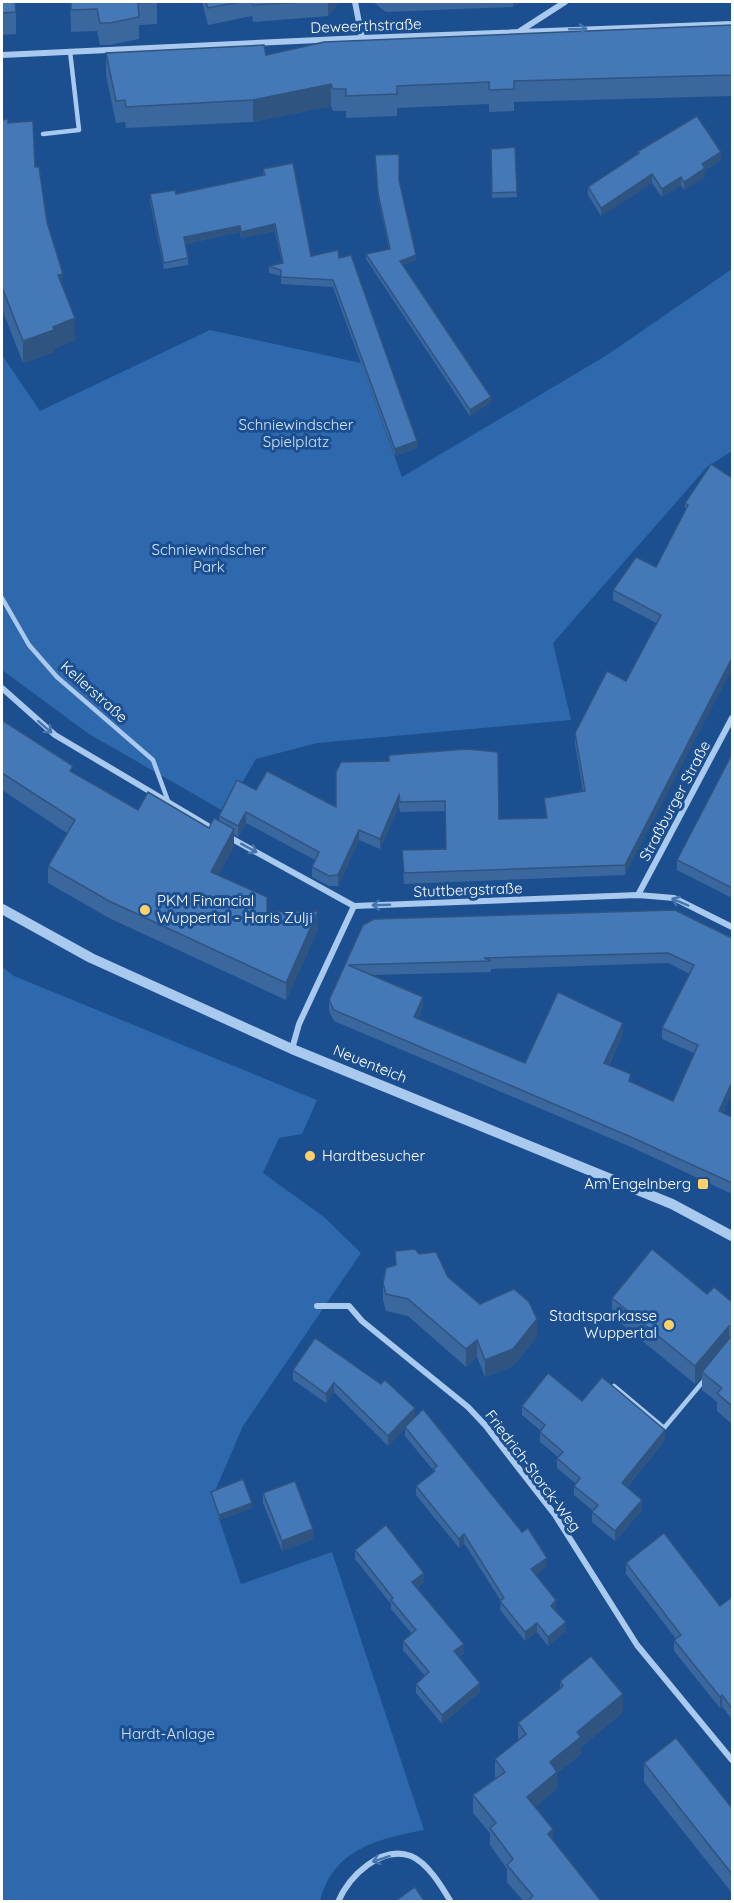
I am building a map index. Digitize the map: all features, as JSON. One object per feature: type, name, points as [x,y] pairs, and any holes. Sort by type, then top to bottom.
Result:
[{"type":"street","points":[[355,2],[362,38]]},
{"type":"street","points":[[519,32],[564,2]]},
{"type":"street","name":"Deweerthstraße","points":[[2,55],[732,24]]},
{"type":"street","points":[[2,688],[55,735],[168,804],[354,906],[299,1024],[292,1049]]},
{"type":"street","name":"Straßburger Straße","points":[[638,895],[732,718]]},
{"type":"street","name":"Stuttbergstraße","points":[[354,906],[638,895],[674,898],[732,927]]},
{"type":"street","name":"Neuenteich","points":[[2,909],[91,958],[292,1049],[672,1204],[732,1236]]},
{"type":"street","name":"Friedrich-Storck-Weg","points":[[317,1306],[349,1306],[362,1321],[468,1407],[485,1425],[555,1515],[637,1645],[732,1760]]},
{"type":"street","points":[[338,1902],[343,1890],[354,1875],[373,1861],[395,1855],[412,1856],[433,1874],[451,1902]]},
{"type":"lane","points":[[43,135],[79,130],[70,51]]},
{"type":"lane","name":"Kellerstraße","points":[[2,598],[30,645],[57,677],[153,760],[168,804]]},
{"type":"lane","points":[[614,1386],[664,1428],[710,1374]]},
{"type":"green space","name":"Schniewindscher Park","points":[[732,269],[732,451],[707,467],[553,643],[571,720],[317,743],[256,759],[225,812],[89,734],[2,670],[2,355],[40,411],[210,330],[361,363],[402,477],[607,355]]},
{"type":"green space","name":"Hardt-Anlage","points":[[2,967],[14,976],[317,1100],[302,1134],[279,1138],[263,1173],[324,1217],[361,1253],[243,1426],[212,1498],[241,1584],[332,1552],[424,1830],[374,1843],[346,1858],[326,1883],[320,1901],[2,1901]]},
{"type":"building","points":[[2,2],[15,2],[16,12],[2,13]]},
{"type":"building","points":[[71,2],[157,2],[138,3],[139,17],[100,23],[97,9],[71,10]]},
{"type":"building","points":[[206,2],[240,2],[208,8]]},
{"type":"building","points":[[252,2],[300,2],[253,5]]},
{"type":"building","points":[[732,25],[732,75],[514,81],[514,89],[489,90],[489,82],[397,86],[397,94],[346,96],[346,89],[333,89],[331,84],[253,100],[126,107],[125,100],[116,101],[106,53],[264,45],[266,55],[324,42]]},
{"type":"building","points":[[697,116],[721,152],[702,164],[705,168],[684,182],[681,177],[662,189],[652,174],[601,208],[588,187],[639,153],[637,152]]},
{"type":"building","points":[[8,119],[8,123],[33,121],[35,167],[39,167],[47,222],[63,274],[58,275],[75,318],[53,327],[54,330],[23,341],[2,287],[2,120]]},
{"type":"building","points":[[515,147],[517,192],[492,193],[491,149]]},
{"type":"building","points":[[399,154],[399,180],[416,255],[400,261],[491,397],[470,410],[366,254],[390,249],[378,193],[375,155]]},
{"type":"building","points":[[293,163],[311,256],[338,250],[339,258],[351,255],[417,441],[395,449],[333,280],[281,277],[281,270],[269,266],[283,263],[275,224],[241,232],[240,226],[184,237],[188,258],[164,263],[150,194],[175,190],[176,194],[265,175],[263,169]]},
{"type":"building","points":[[711,464],[732,478],[732,658],[625,865],[404,873],[402,850],[446,849],[445,801],[400,802],[399,795],[380,839],[359,830],[338,875],[329,876],[312,867],[319,852],[246,812],[238,826],[219,816],[237,780],[256,790],[267,771],[336,807],[336,772],[341,762],[389,761],[389,755],[467,749],[498,752],[499,819],[547,818],[544,798],[585,791],[575,733],[607,671],[626,681],[661,615],[613,590],[636,557],[656,567],[688,505],[685,503]]},
{"type":"building","points":[[2,720],[73,766],[70,771],[138,810],[148,792],[209,828],[214,818],[234,829],[211,872],[267,897],[267,912],[318,911],[286,983],[109,901],[48,866],[75,820],[2,773]]},
{"type":"building","points":[[732,754],[732,888],[677,860]]},
{"type":"building","points":[[675,910],[732,938],[732,1082],[719,1111],[732,1117],[732,1183],[631,1137],[334,1010],[329,1000],[363,925],[374,919]],"holes":[[[668,953],[694,965],[662,1028],[698,1045],[673,1101],[629,1081],[631,1074],[604,1063],[623,1023],[558,992],[525,1063],[414,1017],[423,997],[348,965],[491,961],[484,958]]]},
{"type":"building","points":[[415,1249],[419,1254],[436,1252],[448,1277],[480,1304],[514,1289],[529,1302],[537,1319],[513,1349],[485,1360],[477,1340],[466,1349],[408,1299],[386,1294],[383,1283],[386,1268],[396,1265],[395,1251]]},
{"type":"building","points":[[652,1249],[707,1294],[714,1287],[732,1302],[732,1326],[729,1326],[695,1366],[612,1298]]},
{"type":"building","points":[[732,1335],[732,1406],[717,1393],[722,1388],[702,1372]]},
{"type":"building","points":[[315,1338],[381,1384],[385,1380],[415,1408],[388,1436],[334,1383],[326,1394],[293,1370]]},
{"type":"building","points":[[548,1373],[582,1401],[602,1377],[665,1430],[622,1483],[642,1500],[615,1531],[592,1512],[598,1505],[574,1486],[580,1478],[557,1458],[563,1452],[540,1432],[545,1425],[522,1406]]},
{"type":"building","points":[[423,1409],[522,1532],[528,1528],[547,1558],[531,1569],[556,1600],[551,1606],[566,1622],[548,1637],[537,1623],[525,1632],[500,1601],[504,1598],[464,1534],[459,1539],[416,1486],[435,1471],[433,1469],[437,1466],[405,1427]]},
{"type":"building","points":[[243,1479],[252,1503],[219,1515],[211,1492]]},
{"type":"building","points":[[295,1481],[313,1529],[282,1541],[263,1493]]},
{"type":"building","points":[[386,1525],[424,1573],[412,1582],[464,1644],[454,1651],[480,1683],[442,1715],[416,1684],[429,1672],[403,1641],[416,1630],[355,1550]]},
{"type":"building","points":[[664,1533],[720,1606],[732,1597],[732,1709],[674,1640],[681,1635],[626,1563]]},
{"type":"building","points":[[591,1656],[623,1694],[577,1732],[581,1737],[550,1762],[557,1772],[527,1797],[553,1829],[548,1834],[602,1902],[527,1902],[533,1896],[507,1865],[513,1859],[490,1828],[496,1823],[473,1795],[505,1772],[495,1759],[526,1734],[518,1723],[563,1686],[560,1681]]},
{"type":"building","points":[[676,1738],[732,1808],[732,1874],[644,1763]]},
{"type":"building","points":[[415,1887],[425,1902],[394,1902]]},
{"type":"place","name":"PKM Financial Wuppertal - Haris Zulji","points":[[145,910]]},
{"type":"place","name":"Hardtbesucher","points":[[310,1156]]},
{"type":"place","name":"Am Engelnberg","points":[[703,1184]]},
{"type":"place","name":"Stadtsparkasse Wuppertal","points":[[669,1325]]},
{"type":"park label","name":"Schniewindscher Spielplatz","points":[[296,434]]}]
